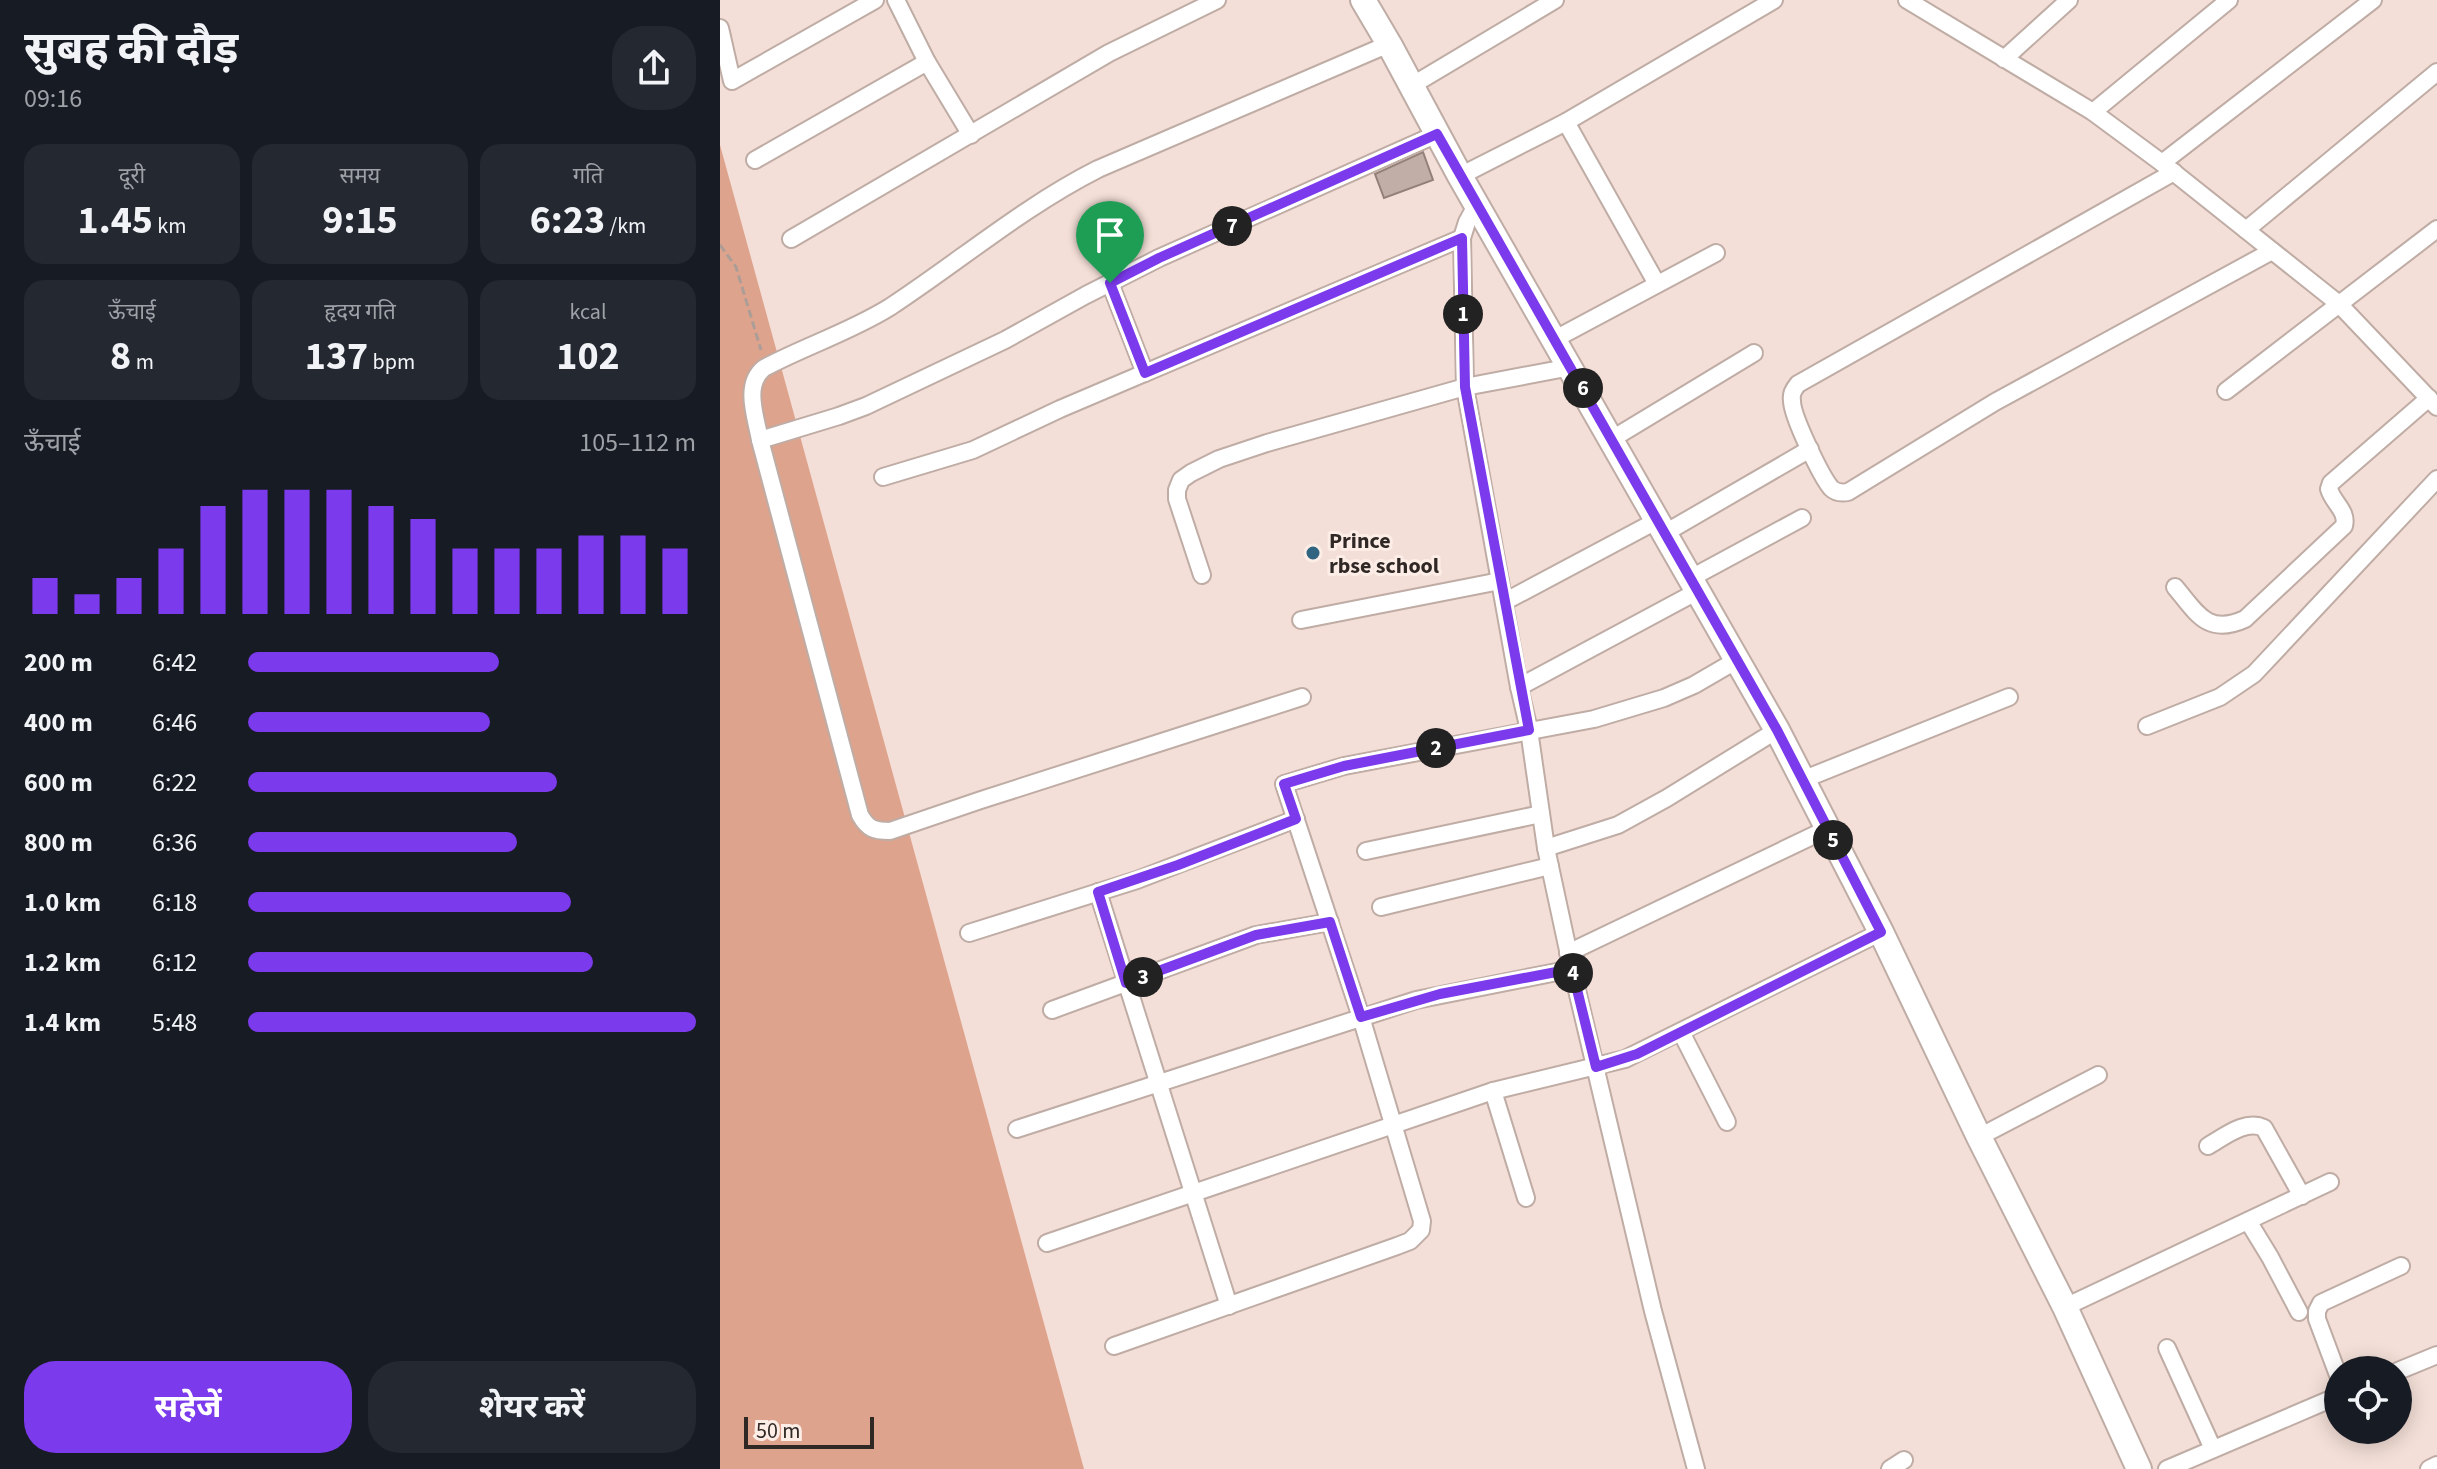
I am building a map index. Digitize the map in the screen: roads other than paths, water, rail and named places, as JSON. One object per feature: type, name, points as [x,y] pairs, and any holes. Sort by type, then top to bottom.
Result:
[{"type":"street","points":[[720,28],[732,81],[875,0]]},
{"type":"street","points":[[896,0],[927,62],[971,135]]},
{"type":"street","points":[[791,239],[1109,53],[1217,0]]},
{"type":"street","points":[[1363,0],[1460,176],[1777,730],[1881,932],[2065,1307],[2139,1469]]},
{"type":"street","points":[[1411,86],[1555,0]]},
{"type":"street","points":[[1460,176],[1566,122],[1774,0]]},
{"type":"street","points":[[1907,0],[2093,112],[2168,167],[2339,304],[2433,403],[2331,483],[2329,489],[2346,519],[2344,526],[2245,619],[2230,626],[2213,625],[2200,617],[2175,587]]},
{"type":"street","points":[[2004,59],[2069,0]]},
{"type":"street","points":[[2093,112],[2229,0]]},
{"type":"street","points":[[2272,251],[1995,402],[1848,492],[1839,493],[1832,489],[1810,449],[1792,406],[1792,393],[1798,384],[2168,167],[2373,0]]},
{"type":"street","points":[[1302,697],[890,831],[876,831],[866,826],[860,815],[760,440],[752,396],[753,383],[764,368],[866,321],[891,306],[1009,222],[1070,183],[1389,44]]},
{"type":"street","points":[[755,160],[927,62]]},
{"type":"street","points":[[2246,230],[2437,72]]},
{"type":"street","points":[[1566,122],[1657,284]]},
{"type":"street","points":[[760,440],[866,406],[1005,340],[1159,258],[1437,134]]},
{"type":"street","points":[[1477,204],[1462,238],[1465,387],[1529,730],[1546,848],[1570,961],[1653,1311],[1696,1469]]},
{"type":"street","points":[[2226,391],[2437,229]]},
{"type":"street","points":[[883,477],[973,450],[1462,238]]},
{"type":"street","points":[[1555,339],[1716,253]]},
{"type":"street","points":[[1110,283],[1145,373]]},
{"type":"street","points":[[1612,439],[1754,353]]},
{"type":"street","points":[[1202,575],[1177,499],[1181,480],[1219,459],[1267,443],[1465,387],[1571,367]]},
{"type":"street","points":[[1504,602],[1662,526],[1810,449]]},
{"type":"street","points":[[2147,726],[2210,702],[2254,674],[2437,479]]},
{"type":"street","points":[[1519,687],[1802,518]]},
{"type":"street","points":[[1301,620],[1500,581]]},
{"type":"street","points":[[1114,1346],[1397,1246],[1417,1236],[1421,1230],[1422,1221],[1394,1124],[1284,784],[1344,766],[1529,730],[1573,725],[1664,698],[1737,660]]},
{"type":"street","points":[[1802,780],[2009,697]]},
{"type":"street","points":[[1546,848],[1618,825],[1777,730]]},
{"type":"street","points":[[1366,851],[1541,814]]},
{"type":"street","points":[[969,933],[1178,865],[1296,819]]},
{"type":"street","points":[[1017,1129],[1361,1017],[1570,961],[1827,829]]},
{"type":"street","points":[[1381,907],[1550,866]]},
{"type":"street","points":[[1098,892],[1229,1306]]},
{"type":"street","points":[[1052,1010],[1256,935],[1330,922]]},
{"type":"street","points":[[1047,1243],[1493,1091],[1625,1059],[1881,932]]},
{"type":"street","points":[[1681,1032],[1727,1122]]},
{"type":"street","points":[[1979,1137],[2098,1075]]},
{"type":"street","points":[[1493,1091],[1526,1198]]},
{"type":"street","points":[[2208,1146],[2247,1125],[2264,1128],[2302,1196]]},
{"type":"street","points":[[2065,1307],[2330,1182]]},
{"type":"street","points":[[2248,1221],[2299,1312]]},
{"type":"street","points":[[2331,1356],[2317,1319],[2321,1303],[2401,1266]]},
{"type":"street","points":[[2167,1348],[2213,1449]]},
{"type":"street","points":[[2412,1365],[2437,1355]]},
{"type":"street","points":[[2167,1469],[2324,1402]]},
{"type":"street","points":[[2429,1469],[2437,1465]]},
{"type":"place","name":"Prince rbse school","points":[[1313,553]]}]
